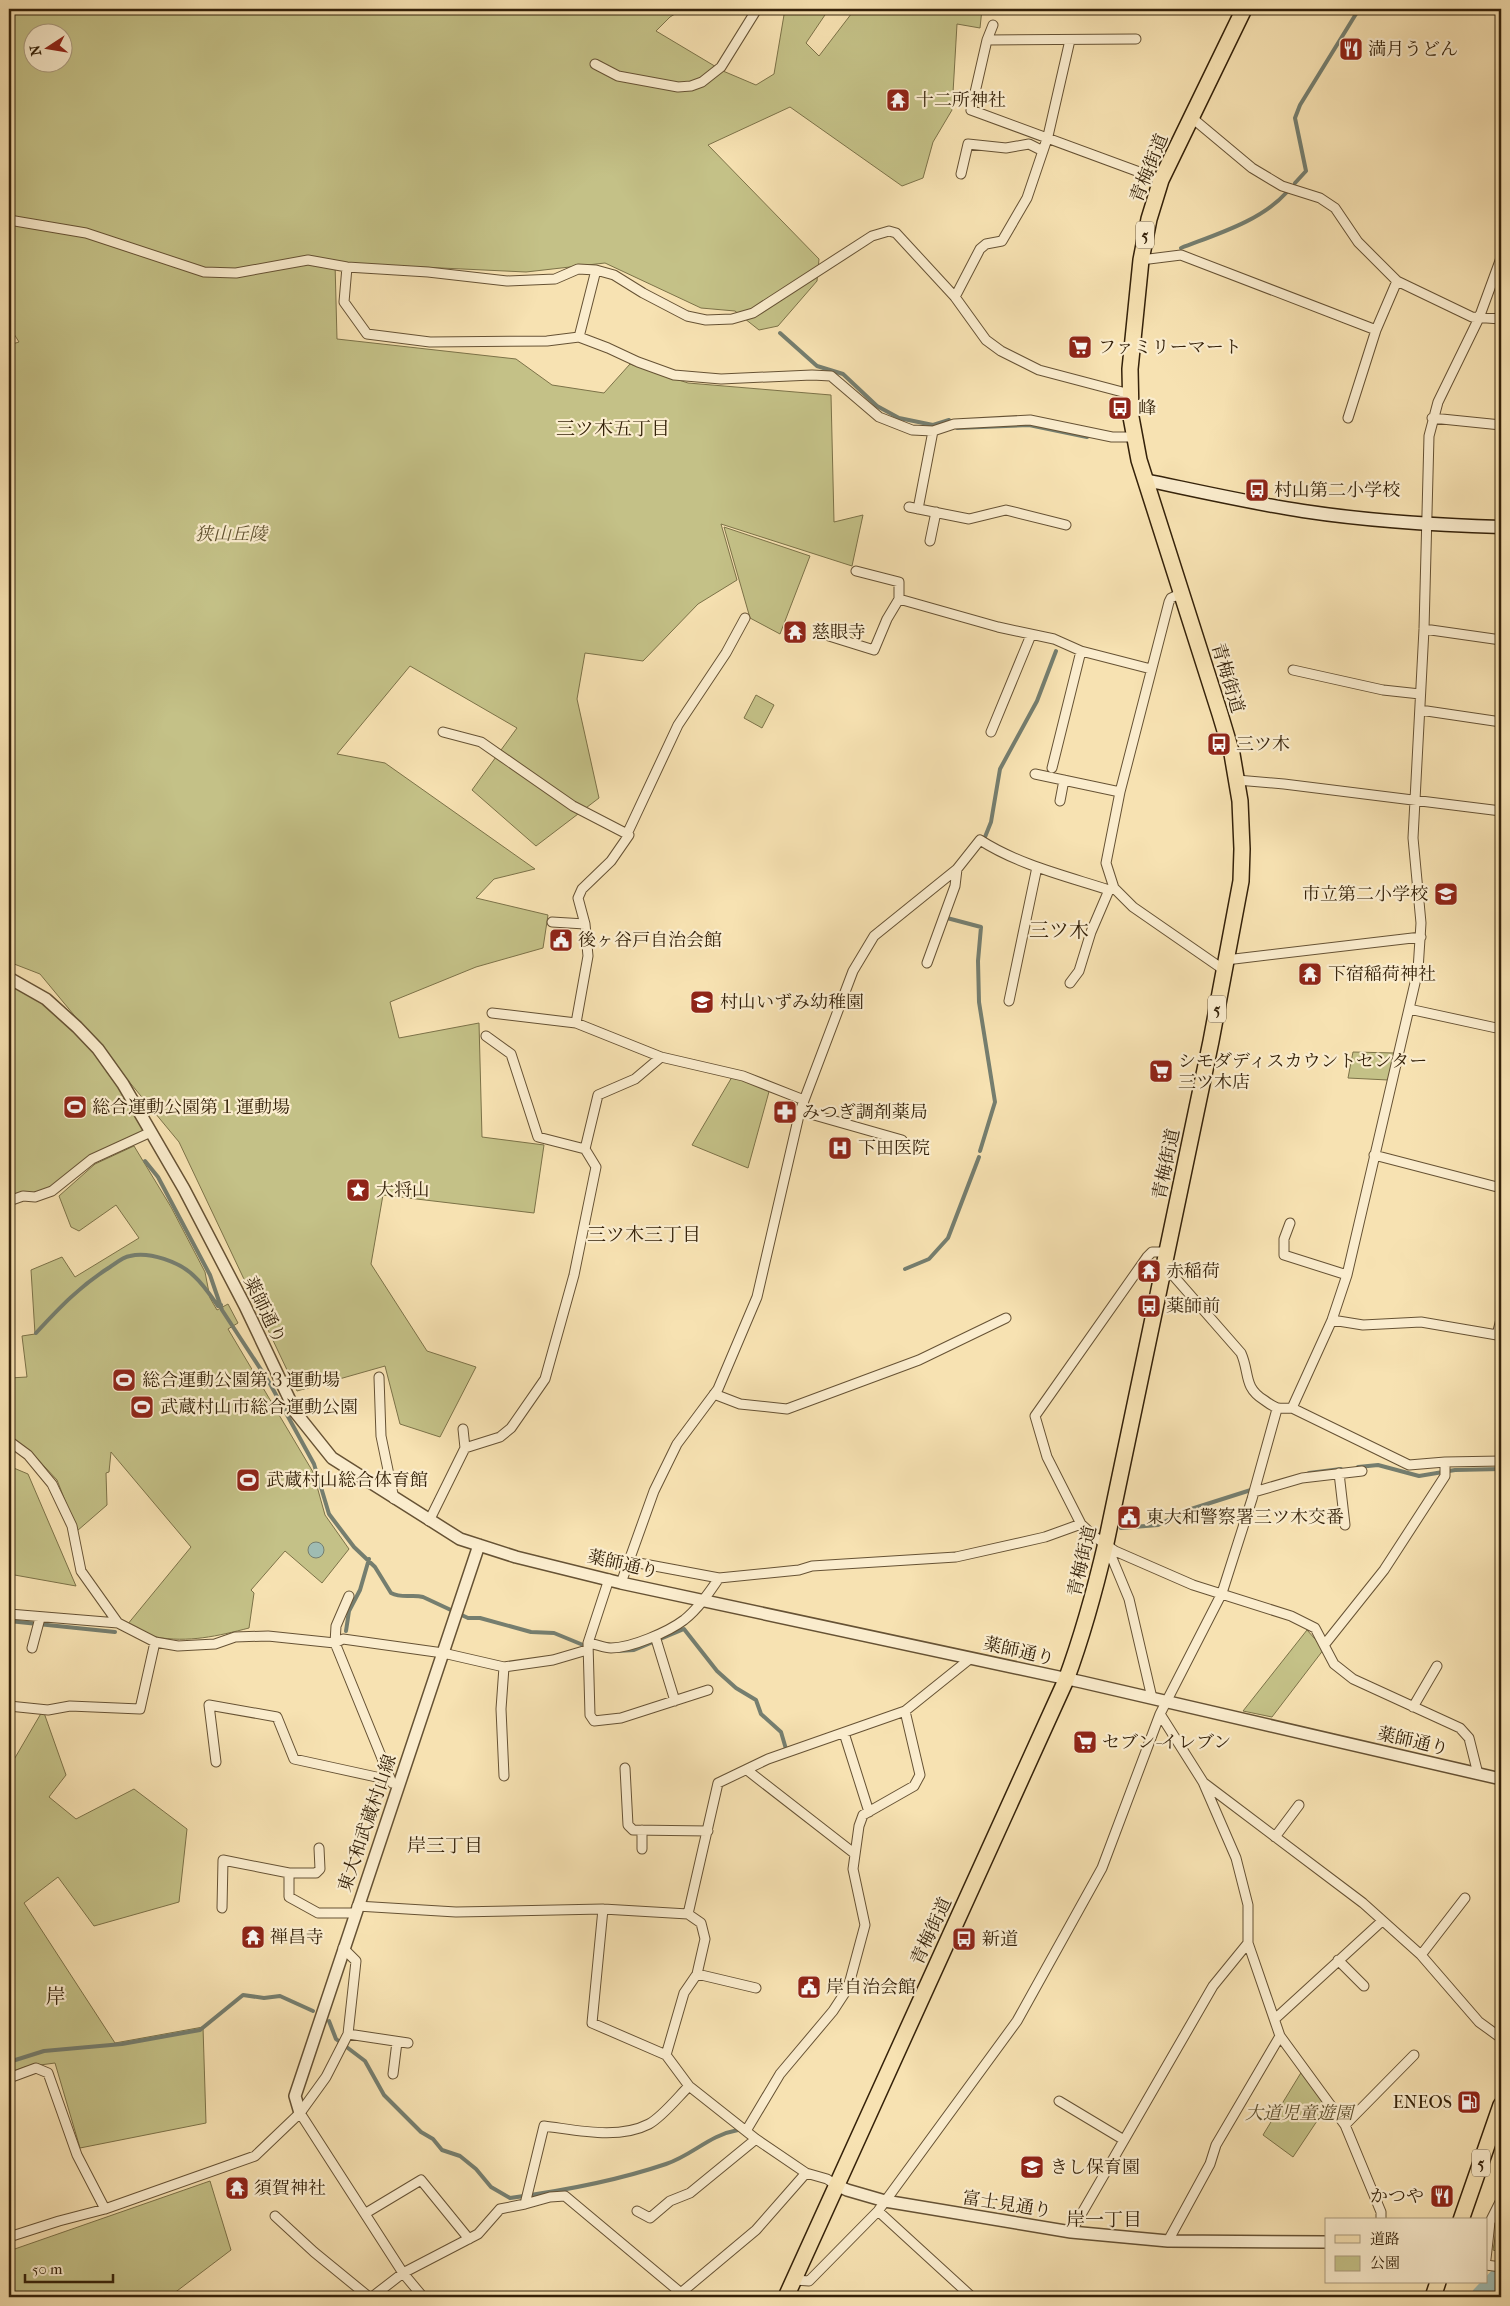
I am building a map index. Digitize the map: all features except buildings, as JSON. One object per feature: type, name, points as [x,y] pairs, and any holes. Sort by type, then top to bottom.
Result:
[{"type":"main road","name":"青梅街道","points":[[786,2297],[1066,1680],[1091,1607],[1106,1543],[1236,911],[1242,865],[1242,824],[1237,780],[1224,730],[1182,593],[1145,480],[1134,437],[1130,394],[1132,346],[1141,260],[1149,219],[1161,180],[1244,9]]},
{"type":"main road","points":[[1145,480],[1303,511],[1425,524],[1501,527]]},
{"type":"main road","name":"5","points":[[1462,2218],[1501,2105]]},
{"type":"main road","points":[[1433,2297],[1437,2284]]},
{"type":"street","points":[[595,64],[618,76],[678,87],[702,82],[721,66],[730,55],[757,9]]},
{"type":"street","points":[[993,25],[987,40],[971,110],[1048,136],[1114,164],[1161,180]]},
{"type":"street","points":[[987,40],[1136,39]]},
{"type":"street","points":[[955,297],[980,249],[986,244],[1002,241],[1028,198],[1048,136],[1070,40]]},
{"type":"street","points":[[1191,117],[1259,172],[1282,186],[1320,198],[1335,208],[1358,242],[1397,281],[1472,317],[1501,319]]},
{"type":"street","points":[[961,174],[968,144],[1006,148],[1029,144],[1043,152]]},
{"type":"street","points":[[9,220],[86,233],[204,272],[236,273],[308,260],[347,267],[428,272],[507,281],[555,279],[578,270],[596,270],[614,274],[644,293],[687,316],[706,320],[732,319],[753,313],[872,236],[889,231],[896,233],[955,297],[986,340],[1001,351],[1039,370],[1130,394]]},
{"type":"street","points":[[1141,260],[1181,255],[1376,330]]},
{"type":"street","points":[[1292,1408],[1332,1320],[1346,1275],[1418,970],[1421,937],[1413,848],[1414,800],[1424,629],[1427,465],[1432,418],[1479,318],[1501,258]]},
{"type":"street","points":[[347,267],[344,302],[368,334],[430,342],[547,341],[580,337],[674,375],[721,378],[831,376],[839,381],[879,418],[912,430],[933,431],[954,424],[1030,420],[1112,437],[1134,437]]},
{"type":"street","points":[[580,337],[596,270]]},
{"type":"street","points":[[1348,418],[1376,330],[1397,281]]},
{"type":"street","points":[[1432,418],[1501,425]]},
{"type":"street","points":[[933,431],[913,508],[969,519],[1006,510],[1066,525]]},
{"type":"street","points":[[930,541],[936,512]]},
{"type":"street","points":[[829,636],[874,650],[887,619],[899,599],[899,582],[856,571]]},
{"type":"street","points":[[1070,983],[1079,970],[1091,932],[1111,889],[1106,863],[1120,792],[1169,602],[1171,598],[1182,593]]},
{"type":"street","points":[[899,599],[1031,635],[1054,639],[1081,650],[1151,669]]},
{"type":"street","points":[[626,834],[678,725],[726,653],[745,618]]},
{"type":"street","points":[[1424,629],[1501,640]]},
{"type":"street","points":[[990,732],[1031,635]]},
{"type":"street","points":[[1052,768],[1081,650]]},
{"type":"street","points":[[1293,670],[1383,690],[1420,694]]},
{"type":"street","points":[[1420,710],[1501,722]]},
{"type":"street","points":[[444,732],[481,742],[573,806],[629,835],[611,861],[582,889],[578,898],[585,924],[588,956],[576,1023]]},
{"type":"street","points":[[1035,774],[1120,792]]},
{"type":"street","points":[[1060,801],[1064,780]]},
{"type":"street","points":[[1237,780],[1501,811]]},
{"type":"street","points":[[621,1582],[654,1491],[677,1444],[714,1394],[737,1349],[758,1297],[800,1111],[852,970],[874,936],[957,869],[980,840],[995,850],[1037,867],[1111,889],[1133,907],[1225,965],[1421,937]]},
{"type":"street","points":[[1009,1000],[1037,867]]},
{"type":"street","points":[[927,963],[955,886],[957,869]]},
{"type":"street","points":[[552,922],[585,924]]},
{"type":"street","name":"薬師通り","points":[[9,978],[46,999],[98,1049],[123,1084],[184,1190],[245,1306],[296,1414],[332,1458],[428,1521],[460,1539],[516,1558],[1152,1698],[1501,1779]]},
{"type":"street","points":[[1409,1009],[1501,1029]]},
{"type":"street","points":[[492,1013],[576,1023],[660,1057],[743,1076],[804,1100]]},
{"type":"street","points":[[486,1036],[511,1054],[538,1137],[585,1148]]},
{"type":"street","points":[[465,1448],[500,1437],[511,1428],[545,1380],[574,1275],[596,1168],[585,1148],[598,1095],[635,1079],[660,1057]]},
{"type":"street","points":[[800,1111],[902,1140]]},
{"type":"street","points":[[9,1201],[23,1196],[35,1197],[52,1190],[92,1159],[151,1132]]},
{"type":"street","points":[[1374,1155],[1501,1188]]},
{"type":"street","points":[[1290,1223],[1284,1239],[1284,1254],[1346,1275]]},
{"type":"street","points":[[1478,1774],[1469,1738],[1460,1728],[1353,1680],[1334,1664],[1325,1644],[1314,1628],[1291,1616],[1193,1585],[1115,1551],[1095,1537],[1081,1524],[1047,1457],[1035,1416],[1152,1252],[1165,1258],[1241,1353],[1246,1363],[1249,1384],[1254,1394],[1277,1409],[1292,1408],[1409,1465],[1501,1461]]},
{"type":"street","points":[[714,1394],[740,1404],[787,1409],[926,1357],[1006,1318]]},
{"type":"street","points":[[1332,1320],[1363,1325],[1421,1322],[1499,1335],[1501,1318]]},
{"type":"street","points":[[379,1377],[381,1436],[394,1499]]},
{"type":"street","points":[[795,2280],[809,2281],[878,2211],[1017,2021],[1102,1868],[1149,1748],[1160,1714],[1222,1594],[1255,1489],[1277,1409]]},
{"type":"street","points":[[428,1521],[465,1448],[463,1429]]},
{"type":"street","points":[[9,1441],[28,1455],[52,1484],[72,1526],[81,1571],[118,1623]]},
{"type":"street","points":[[1325,1644],[1384,1570],[1445,1476],[1445,1462]]},
{"type":"street","points":[[1255,1489],[1302,1478],[1362,1471]]},
{"type":"street","points":[[1339,1473],[1345,1525]]},
{"type":"street","points":[[628,1561],[719,1578],[799,1570],[812,1566],[956,1557],[1044,1537],[1081,1524]]},
{"type":"street","points":[[1106,1543],[1130,1599],[1152,1698]]},
{"type":"street","name":"東大和武蔵村山線","points":[[300,2112],[295,2096],[356,1909],[480,1545]]},
{"type":"street","points":[[9,1614],[39,1622],[118,1623],[155,1642],[178,1646],[215,1644],[235,1637],[268,1636],[335,1642],[343,1639],[443,1653],[504,1667],[553,1660],[588,1646],[610,1648],[636,1644],[655,1636],[683,1620],[704,1600],[719,1578]]},
{"type":"street","points":[[609,1579],[588,1646],[590,1715],[594,1721],[621,1718],[708,1690]]},
{"type":"street","points":[[349,1596],[336,1626],[335,1642],[396,1793]]},
{"type":"street","points":[[32,1648],[39,1622]]},
{"type":"street","points":[[655,1636],[675,1701]]},
{"type":"street","points":[[9,1706],[48,1710],[70,1706],[140,1709],[155,1642]]},
{"type":"street","points":[[688,1914],[718,1783],[768,1759],[905,1711],[971,1658]]},
{"type":"street","points":[[1413,1707],[1437,1666]]},
{"type":"street","points":[[504,1667],[501,1709],[504,1776]]},
{"type":"street","points":[[216,1762],[209,1705],[277,1717],[294,1759],[390,1780]]},
{"type":"street","points":[[746,2131],[780,2074],[834,2011],[848,1988],[865,1925],[853,1869],[859,1826],[863,1815],[914,1786],[920,1775],[905,1711]]},
{"type":"street","points":[[1160,1714],[1204,1782],[1236,1858],[1248,1904],[1248,1943],[1276,2018],[1280,2036],[1345,2125],[1381,2212],[1381,2218]]},
{"type":"street","points":[[844,1733],[869,1812]]},
{"type":"street","points":[[625,1768],[628,1824],[633,1830],[708,1831]]},
{"type":"street","points":[[747,1770],[855,1854]]},
{"type":"street","points":[[1204,1782],[1363,1903],[1421,1955],[1479,2022],[1501,2038]]},
{"type":"street","points":[[1276,1836],[1299,1804]]},
{"type":"street","points":[[642,1830],[642,1849]]},
{"type":"street","points":[[222,1908],[223,1860],[289,1873],[316,1873],[320,1869],[319,1848]]},
{"type":"street","points":[[289,1873],[289,1897],[318,1913],[356,1909],[456,1912],[603,1909],[688,1914],[701,1923],[705,1940],[697,1974],[684,1993],[666,2055]]},
{"type":"street","points":[[1421,1955],[1465,1898]]},
{"type":"street","points":[[603,1909],[592,2023],[666,2055],[689,2086],[756,2139],[806,2173],[827,2179],[836,2185]]},
{"type":"street","points":[[1276,2018],[1382,1921]]},
{"type":"street","points":[[1070,2232],[1212,1986],[1248,1943]]},
{"type":"street","points":[[9,2238],[58,2221],[105,2209],[255,2156],[300,2112],[326,2077],[344,2041],[356,1961],[343,1948]]},
{"type":"street","points":[[1338,1960],[1364,1986]]},
{"type":"street","points":[[697,1974],[756,1988]]},
{"type":"street","points":[[1168,2241],[1210,2164],[1216,2146],[1280,2036]]},
{"type":"street","points":[[344,2041],[408,2043]]},
{"type":"street","points":[[392,2074],[397,2042]]},
{"type":"street","points":[[1345,2125],[1414,2055]]},
{"type":"street","points":[[9,2078],[36,2068],[48,2073],[77,2155],[105,2209]]},
{"type":"street","points":[[526,2198],[544,2126],[604,2132],[634,2129],[650,2124],[689,2086]]},
{"type":"street","points":[[1059,2101],[1124,2140]]},
{"type":"street","points":[[300,2112],[404,2273],[423,2297]]},
{"type":"street","points":[[637,2211],[650,2218],[670,2201],[690,2193],[756,2139]]},
{"type":"street","points":[[275,2216],[314,2252],[370,2297],[404,2273],[478,2234],[500,2209],[526,2198],[565,2196],[679,2295],[756,2230],[806,2173]]},
{"type":"street","points":[[366,2213],[421,2180],[469,2239]]},
{"type":"street","name":"富士見通り","points":[[836,2185],[885,2201],[1070,2232],[1168,2241],[1325,2242]]},
{"type":"street","points":[[1488,2249],[1490,2222],[1501,2200]]},
{"type":"street","points":[[878,2211],[972,2297]]},
{"type":"street","points":[[1488,2263],[1501,2267]]},
{"type":"green space","name":"狭山丘陵","points":[[9,9],[683,9],[670,17],[656,31],[723,71],[756,85],[774,74],[785,9],[829,9],[806,43],[819,56],[855,9],[982,9],[980,28],[957,24],[952,110],[933,142],[923,178],[902,186],[790,107],[708,145],[819,259],[817,281],[778,326],[759,330],[735,311],[701,308],[605,263],[526,272],[335,263],[337,339],[516,359],[552,385],[604,393],[630,364],[688,383],[831,395],[834,522],[863,515],[852,566],[721,524],[737,580],[698,604],[643,661],[585,653],[577,699],[599,798],[536,846],[472,790],[517,728],[410,666],[337,754],[385,763],[535,869],[494,879],[476,898],[548,915],[543,948],[476,967],[390,1002],[399,1038],[479,1023],[482,1137],[544,1145],[534,1213],[383,1195],[371,1264],[427,1351],[476,1367],[440,1437],[400,1424],[385,1366],[297,1391],[179,1142],[40,974],[9,962],[9,345],[19,342],[9,326],[9,249],[14,226],[9,226]]},
{"type":"green space","points":[[724,527],[810,556],[780,634],[750,618]]},
{"type":"green space","points":[[756,695],[774,705],[762,728],[744,718]]},
{"type":"green space","name":"総合運動公園第１運動場","points":[[9,981],[40,1001],[93,1044],[155,1128],[92,1155],[51,1188],[9,1199]]},
{"type":"green space","points":[[1353,1052],[1395,1053],[1388,1080],[1348,1078]]},
{"type":"green space","points":[[732,1077],[770,1088],[748,1168],[692,1145]]},
{"type":"green space","name":"武蔵村山市総合運動公園","points":[[134,1146],[171,1207],[205,1272],[210,1298],[217,1310],[228,1304],[238,1323],[228,1329],[313,1472],[325,1515],[349,1549],[322,1583],[285,1551],[251,1590],[254,1593],[249,1628],[203,1638],[168,1639],[156,1637],[127,1625],[191,1547],[111,1452],[109,1472],[106,1473],[107,1505],[77,1531],[57,1480],[31,1452],[9,1436],[9,1378],[27,1377],[22,1336],[35,1334],[31,1270],[62,1257],[75,1277],[139,1238],[116,1205],[79,1231],[71,1227],[59,1196],[95,1164]]},
{"type":"green space","points":[[9,1466],[28,1474],[76,1586],[9,1574]]},
{"type":"green space","points":[[1307,1630],[1324,1649],[1272,1717],[1243,1711]]},
{"type":"green space","points":[[43,1710],[66,1775],[49,1797],[76,1819],[134,1789],[187,1829],[179,1902],[94,1926],[58,1877],[24,1903],[115,2043],[203,2027],[206,2123],[80,2148],[55,2063],[25,2067],[9,2073],[9,1768]]},
{"type":"green space","name":"大道児童遊園","points":[[1302,2071],[1327,2106],[1293,2157],[1263,2135]]},
{"type":"green space","points":[[210,2181],[231,2250],[169,2297],[9,2297],[9,2251]]},
{"type":"green space","points":[[1501,2214],[1501,2245],[1496,2251],[1493,2250],[1498,2220]]},
{"type":"water","points":[[313,1542],[319,1542],[324,1547],[322,1556],[313,1558],[308,1553],[308,1547]]},
{"type":"waterway","points":[[1295,183],[1306,171],[1295,118],[1300,105],[1359,9]]},
{"type":"waterway","points":[[1181,248],[1252,219],[1265,211],[1287,192]]},
{"type":"waterway","points":[[780,333],[817,366],[843,374],[877,406],[899,418],[933,425],[949,420]]},
{"type":"waterway","points":[[957,428],[1029,425],[1087,437]]},
{"type":"waterway","points":[[985,837],[991,822],[1000,769],[1037,701],[1056,651]]},
{"type":"waterway","points":[[947,918],[981,927],[978,961],[979,1002],[995,1102],[980,1151]]},
{"type":"waterway","points":[[905,1269],[929,1259],[948,1238],[979,1157]]},
{"type":"waterway","points":[[145,1161],[158,1177],[210,1275],[222,1310],[269,1382],[314,1464],[329,1514],[354,1547],[375,1567],[391,1593],[400,1596],[423,1597],[468,1618],[480,1618],[531,1632],[554,1633],[588,1647]]},
{"type":"waterway","points":[[36,1333],[80,1289],[117,1262],[130,1256],[155,1256],[181,1266],[197,1279],[218,1306],[221,1305]]},
{"type":"waterway","points":[[1358,1467],[1378,1465],[1419,1476],[1455,1470],[1501,1469]]},
{"type":"waterway","points":[[1309,1473],[1341,1469]]},
{"type":"waterway","points":[[1121,1528],[1158,1525],[1188,1510],[1254,1489]]},
{"type":"waterway","points":[[346,1631],[349,1611],[360,1590],[369,1559]]},
{"type":"waterway","points":[[9,1621],[115,1632]]},
{"type":"waterway","points":[[617,1651],[634,1650],[684,1629],[717,1671],[736,1688],[756,1700],[761,1714],[781,1732],[786,1749]]},
{"type":"waterway","points":[[9,2062],[44,2051],[122,2044],[200,2030],[243,1995],[264,1998],[280,1996],[313,2011]]},
{"type":"waterway","points":[[329,2021],[336,2039],[365,2061],[384,2095],[421,2132],[433,2139],[442,2150],[460,2156],[476,2169],[491,2187],[510,2198],[589,2185],[628,2176],[676,2160],[718,2136],[738,2130]]},
{"type":"waterway","points":[[1481,2297],[1501,2276]]},
{"type":"place","name":"満月うどん","points":[[1351,49]]},
{"type":"place","name":"十二所神社","points":[[898,100]]},
{"type":"place","name":"ファミリーマート","points":[[1080,347]]},
{"type":"place","name":"峰","points":[[1120,408]]},
{"type":"place","name":"村山第二小学校","points":[[1257,490]]},
{"type":"place","name":"慈眼寺","points":[[795,632]]},
{"type":"place","name":"三ツ木","points":[[1219,744]]},
{"type":"place","name":"市立第二小学校","points":[[1446,894]]},
{"type":"place","name":"後ヶ谷戸自治会館","points":[[561,940]]},
{"type":"place","name":"下宿稲荷神社","points":[[1310,974]]},
{"type":"place","name":"村山いずみ幼稚園","points":[[702,1002]]},
{"type":"place","name":"シモダディスカウントセンター 三ツ木店","points":[[1161,1071]]},
{"type":"place","name":"総合運動公園第１運動場","points":[[75,1107]]},
{"type":"place","name":"みつぎ調剤薬局","points":[[785,1112]]},
{"type":"place","name":"下田医院","points":[[840,1148]]},
{"type":"place","name":"大将山","points":[[358,1190]]},
{"type":"place","name":"赤稲荷","points":[[1149,1271]]},
{"type":"place","name":"薬師前","points":[[1149,1306]]},
{"type":"place","name":"総合運動公園第３運動場","points":[[124,1380]]},
{"type":"place","name":"武蔵村山市総合運動公園","points":[[142,1407]]},
{"type":"place","name":"武蔵村山総合体育館","points":[[248,1480]]},
{"type":"place","name":"東大和警察署三ツ木交番","points":[[1129,1517]]},
{"type":"place","name":"セブン-イレブン","points":[[1085,1742]]},
{"type":"place","name":"禅昌寺","points":[[253,1937]]},
{"type":"place","name":"新道","points":[[964,1939]]},
{"type":"place","name":"岸自治会館","points":[[809,1987]]},
{"type":"place","name":"ENEOS","points":[[1469,2102]]},
{"type":"place","name":"きし保育園","points":[[1032,2167]]},
{"type":"place","name":"須賀神社","points":[[237,2188]]},
{"type":"place","name":"かつや","points":[[1442,2196]]},
{"type":"district","name":"三ツ木五丁目","points":[[613,428]]},
{"type":"district","name":"三ツ木","points":[[1059,930]]},
{"type":"district","name":"三ツ木三丁目","points":[[644,1234]]},
{"type":"district","name":"岸三丁目","points":[[445,1845]]},
{"type":"district","name":"岸","points":[[56,1996]]},
{"type":"district","name":"岸一丁目","points":[[1104,2219]]}]
